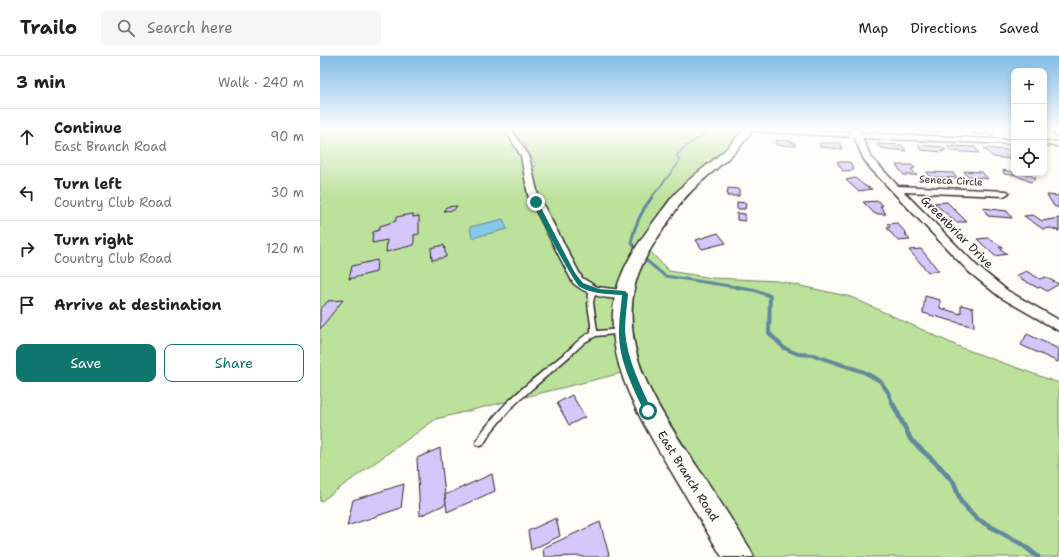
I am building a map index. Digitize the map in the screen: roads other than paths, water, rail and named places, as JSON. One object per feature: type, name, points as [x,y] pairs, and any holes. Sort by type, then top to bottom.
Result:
[{"type":"main road","name":"East Branch Road","points":[[728,152],[692,183],[678,199],[646,247],[630,277],[625,294],[622,331],[625,353],[630,371],[648,411],[739,557]]},
{"type":"street","points":[[523,152],[525,156],[533,195],[573,273],[581,285],[593,290],[625,294]]},
{"type":"street","name":"Greenbriar Drive","points":[[864,152],[867,158],[955,252],[984,279],[1004,294],[1059,326]]},
{"type":"street","name":"Seneca Circle","points":[[896,189],[1004,193]]},
{"type":"lane","points":[[593,290],[589,304],[595,326],[594,334]]},
{"type":"lane","points":[[480,442],[488,429],[509,404],[567,356],[587,336],[622,331]]},
{"type":"water","points":[[503,219],[507,229],[472,238],[470,227]]},
{"type":"waterway","points":[[651,198],[677,165],[679,160],[677,155],[680,152]]},
{"type":"waterway","points":[[638,252],[631,242],[634,230],[639,218],[652,197]]},
{"type":"waterway","points":[[642,257],[665,276],[743,288]]},
{"type":"waterway","points":[[737,287],[743,288]]},
{"type":"waterway","points":[[743,288],[755,290],[770,296],[769,333],[784,348],[798,354],[813,355],[864,372],[880,381],[888,392],[893,405]]},
{"type":"waterway","points":[[893,404],[911,440],[939,466],[954,483],[961,502],[977,519],[1022,544],[1038,557]]}]
